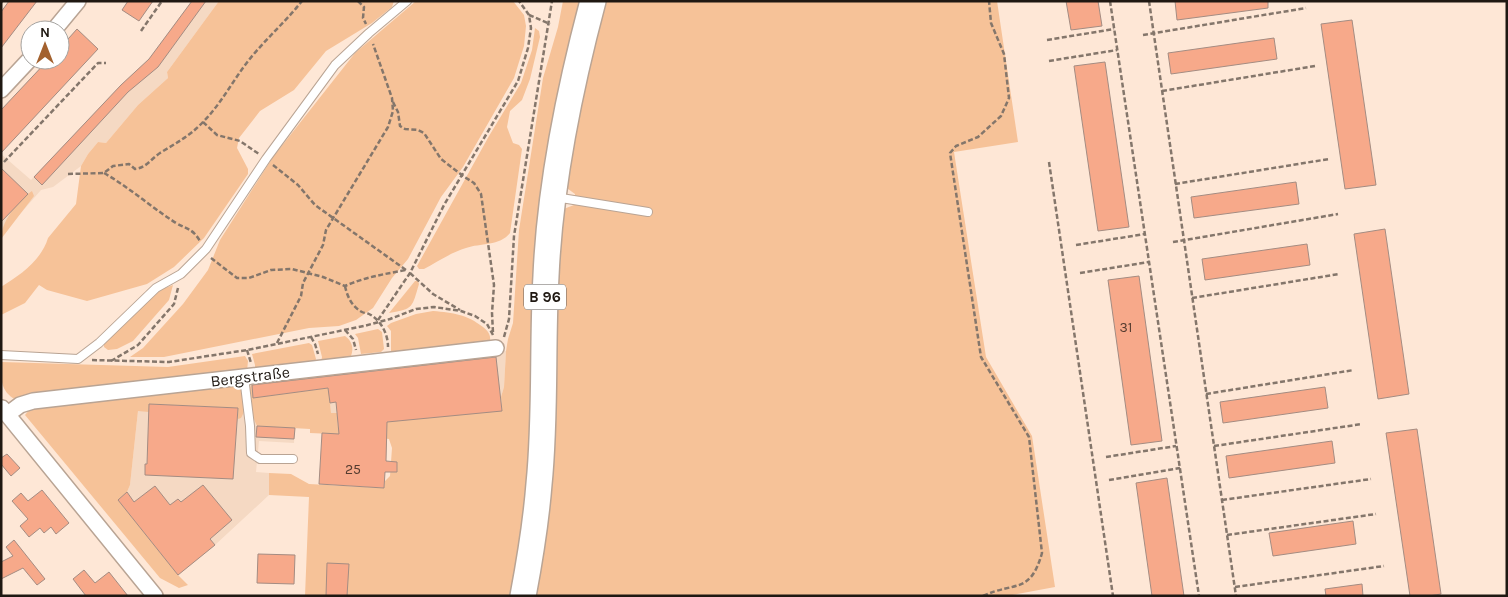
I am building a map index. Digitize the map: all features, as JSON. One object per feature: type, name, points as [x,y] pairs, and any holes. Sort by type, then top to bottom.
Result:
[{"type":"main road","name":"B 96","points":[[523,596],[532,550],[540,482],[546,275],[553,197],[562,136],[593,1]]},
{"type":"street","points":[[62,20],[78,1]]},
{"type":"street","points":[[1,90],[20,70]]},
{"type":"street","name":"Bergstraße","points":[[156,596],[5,410],[33,401],[359,364],[495,341]]},
{"type":"lane","points":[[1,355],[78,358],[99,343],[156,288],[181,274],[206,249],[266,159],[335,65],[407,1]]},
{"type":"lane","points":[[553,197],[648,212]]},
{"type":"lane","points":[[244,377],[251,453],[260,459],[293,459]]},
{"type":"path","points":[[141,31],[162,1]]},
{"type":"path","points":[[104,173],[113,166],[129,164],[135,169],[142,168],[159,154],[178,144],[203,122],[231,88],[252,56],[288,19],[302,1]]},
{"type":"path","points":[[358,1],[364,7],[363,18],[398,112],[400,126],[424,133],[441,159],[474,183],[481,194],[494,286],[492,313],[495,341]]},
{"type":"path","points":[[519,1],[529,14],[550,24]]},
{"type":"path","points":[[495,341],[503,340],[509,319],[514,236],[533,109],[550,24],[552,1]]},
{"type":"path","points":[[983,596],[1024,584],[1038,570],[1042,553],[1029,437],[981,358],[950,153],[956,146],[978,137],[1001,116],[1009,98],[1004,54],[991,23],[988,1]]},
{"type":"path","points":[[1110,1],[1199,596]]},
{"type":"path","points":[[1149,1],[1236,596]]},
{"type":"path","points":[[1143,34],[1154,34],[1306,8]]},
{"type":"path","points":[[377,321],[410,273],[444,205],[518,81],[528,48],[531,28],[529,14]]},
{"type":"path","points":[[1047,40],[1114,29]]},
{"type":"path","points":[[1050,61],[1117,50]]},
{"type":"path","points":[[4,162],[98,64],[106,63]]},
{"type":"path","points":[[1162,91],[1315,66]]},
{"type":"path","points":[[277,344],[301,296],[303,283],[323,245],[326,230],[388,127],[393,111],[392,98]]},
{"type":"path","points":[[203,122],[217,135],[240,140],[266,159],[298,185],[315,205],[410,273],[433,294],[461,311]]},
{"type":"path","points":[[1176,184],[1329,159]]},
{"type":"path","points":[[1049,162],[1113,596]]},
{"type":"path","points":[[68,174],[104,173],[126,186],[176,223],[194,232],[211,258],[237,278],[249,278],[271,270],[292,269],[345,286],[383,273],[406,270]]},
{"type":"path","points":[[1173,242],[1338,214]]},
{"type":"path","points":[[1076,245],[1144,234]]},
{"type":"path","points":[[1080,273],[1149,262]]},
{"type":"path","points":[[110,361],[138,345],[174,304],[181,274]]},
{"type":"path","points":[[1192,298],[1339,274]]},
{"type":"path","points":[[345,286],[346,293],[353,305],[361,312],[370,314],[386,331],[388,344],[387,360]]},
{"type":"path","points":[[78,358],[110,361],[169,362],[277,344],[345,330],[390,319],[416,309],[434,307],[461,311],[475,316],[487,324],[495,341]]},
{"type":"path","points":[[345,330],[353,339],[359,364]]},
{"type":"path","points":[[311,337],[319,359],[318,369]]},
{"type":"path","points":[[1206,394],[1354,370]]},
{"type":"path","points":[[1214,446],[1362,424]]},
{"type":"path","points":[[1106,457],[1176,446]]},
{"type":"path","points":[[1109,480],[1180,468]]},
{"type":"path","points":[[1222,500],[1371,479]]},
{"type":"path","points":[[1227,536],[1376,514]]},
{"type":"path","points":[[1235,588],[1384,566]]},
{"type":"shaded area","points":[[192,1],[219,1],[167,72],[168,78],[138,105],[106,143],[98,142],[81,166],[53,187],[41,190],[1,239],[1,154],[31,180],[121,85],[149,59]]},
{"type":"shaded area","points":[[219,1],[394,1],[392,7],[372,23],[326,51],[294,90],[260,111],[239,138],[237,148],[248,169],[248,174],[204,238],[174,267],[147,284],[87,301],[47,290],[39,285],[25,303],[1,315],[1,287],[29,267],[40,254],[48,238],[76,204],[81,166],[88,154],[98,142],[106,143],[138,105],[168,78],[167,72]]},
{"type":"shaded area","points":[[416,1],[513,1],[524,15],[526,26],[524,46],[514,78],[463,167],[441,197],[408,259],[392,278],[373,308],[356,320],[339,326],[309,328],[164,357],[130,357],[143,348],[183,304],[208,270],[220,240],[273,157],[355,53]]},
{"type":"shaded area","points":[[563,1],[585,1],[531,481],[513,596],[305,596],[309,497],[269,495],[269,473],[291,474],[309,484],[384,488],[385,481],[390,476],[392,448],[389,439],[310,433],[310,429],[257,426],[253,417],[249,388],[252,385],[254,397],[497,368],[498,372],[329,391],[331,413],[337,413],[338,427],[502,410],[501,397],[504,387],[506,351],[513,323],[519,230],[543,78],[558,27]]},
{"type":"shaded area","points":[[602,1],[997,1],[1018,142],[954,152],[986,357],[1032,436],[1055,587],[1007,596],[532,596],[561,210],[574,205],[575,194],[564,186]]},
{"type":"shaded area","points":[[535,28],[539,31],[540,37],[530,79],[522,100],[510,111],[507,127],[513,143],[519,145],[522,149],[510,233],[501,240],[490,244],[472,246],[424,269],[419,269],[417,266],[489,136],[521,83],[532,50]]},
{"type":"shaded area","points":[[32,191],[34,196],[1,239],[4,226],[11,212]]},
{"type":"shaded area","points":[[415,281],[418,281],[419,284],[411,306],[389,313]]},
{"type":"shaded area","points":[[173,285],[169,300],[133,341],[117,349],[108,350],[104,347],[104,343],[160,290]]},
{"type":"shaded area","points":[[433,311],[471,319],[486,330],[490,335],[490,341],[391,353],[391,331],[387,326],[416,314]]},
{"type":"shaded area","points":[[378,329],[382,332],[384,349],[381,352],[361,354],[358,338],[355,334]]},
{"type":"shaded area","points":[[345,336],[352,345],[351,356],[321,362],[322,357],[318,341]]},
{"type":"shaded area","points":[[309,343],[312,345],[316,359],[314,363],[255,370],[252,354]]},
{"type":"shaded area","points":[[506,351],[504,387],[501,397],[502,411],[338,427],[331,414],[329,391],[253,398],[251,385],[257,426],[295,428],[294,443],[259,441],[256,472],[269,473],[269,495],[215,545],[178,575],[118,500],[127,492],[130,485],[138,411],[149,404],[238,408],[235,382]]},
{"type":"shaded area","points":[[245,356],[248,361],[247,371],[16,400],[7,393],[2,384],[1,362],[168,367]]},
{"type":"shaded area","points":[[235,382],[243,394],[245,404],[241,418],[238,419],[238,408],[150,404],[149,412],[138,411],[130,485],[127,492],[118,500],[188,585],[179,588],[160,578],[25,415],[34,404]]},
{"type":"building","points":[[9,1],[37,1],[22,20],[20,20],[20,23],[1,48],[1,12]]},
{"type":"building","points":[[128,1],[153,1],[139,21],[122,10]]},
{"type":"building","points":[[192,1],[206,1],[158,67],[128,92],[42,185],[34,177],[121,85],[149,59]]},
{"type":"building","points":[[1066,1],[1098,1],[1102,26],[1071,30]]},
{"type":"building","points":[[1175,1],[1268,1],[1268,8],[1177,20]]},
{"type":"building","points":[[1352,20],[1376,185],[1345,189],[1321,24]]},
{"type":"building","points":[[77,29],[98,49],[1,153],[1,110],[39,70],[70,70],[70,37]]},
{"type":"building","points":[[1274,38],[1277,59],[1171,74],[1168,53]]},
{"type":"building","points":[[1105,62],[1129,227],[1098,231],[1074,66]]},
{"type":"building","points":[[1,168],[28,194],[1,222]]},
{"type":"building","points":[[1296,182],[1299,204],[1194,218],[1191,197]]},
{"type":"building","points":[[1385,229],[1409,394],[1378,399],[1354,234]]},
{"type":"building","points":[[1307,244],[1310,265],[1205,280],[1202,259]]},
{"type":"building","points":[[1139,276],[1162,441],[1131,445],[1108,280]]},
{"type":"building","points":[[496,357],[502,411],[387,422],[386,461],[397,462],[397,472],[385,472],[384,488],[319,484],[322,433],[339,434],[336,402],[330,403],[328,388],[253,398],[252,385]]},
{"type":"building","points":[[1325,387],[1328,408],[1223,423],[1220,402]]},
{"type":"building","points":[[149,404],[238,408],[233,479],[145,475]]},
{"type":"building","points":[[257,426],[295,428],[294,439],[256,437]]},
{"type":"building","points":[[1417,429],[1441,594],[1429,596],[1410,596],[1386,433]]},
{"type":"building","points":[[1332,441],[1335,463],[1229,478],[1226,456]]},
{"type":"building","points":[[7,454],[20,468],[11,476],[1,464],[1,458]]},
{"type":"building","points":[[1167,478],[1184,596],[1152,596],[1136,483]]},
{"type":"building","points":[[203,485],[232,520],[210,539],[215,545],[178,575],[118,500],[127,492],[134,502],[155,486],[170,505],[178,499],[181,502]]},
{"type":"building","points":[[42,490],[69,523],[56,534],[51,527],[44,533],[40,528],[29,537],[20,526],[28,519],[12,501],[21,493],[28,501]]},
{"type":"building","points":[[1353,521],[1356,544],[1273,556],[1269,533]]},
{"type":"building","points":[[14,540],[45,579],[37,585],[23,568],[1,579],[1,562],[13,556],[6,547]]},
{"type":"building","points":[[258,554],[295,555],[294,584],[257,583]]},
{"type":"building","points":[[327,563],[349,564],[347,596],[326,596]]},
{"type":"building","points":[[84,570],[95,583],[109,572],[128,596],[86,596],[73,579]]},
{"type":"building","points":[[1362,584],[1363,596],[1326,596],[1325,589]]}]
